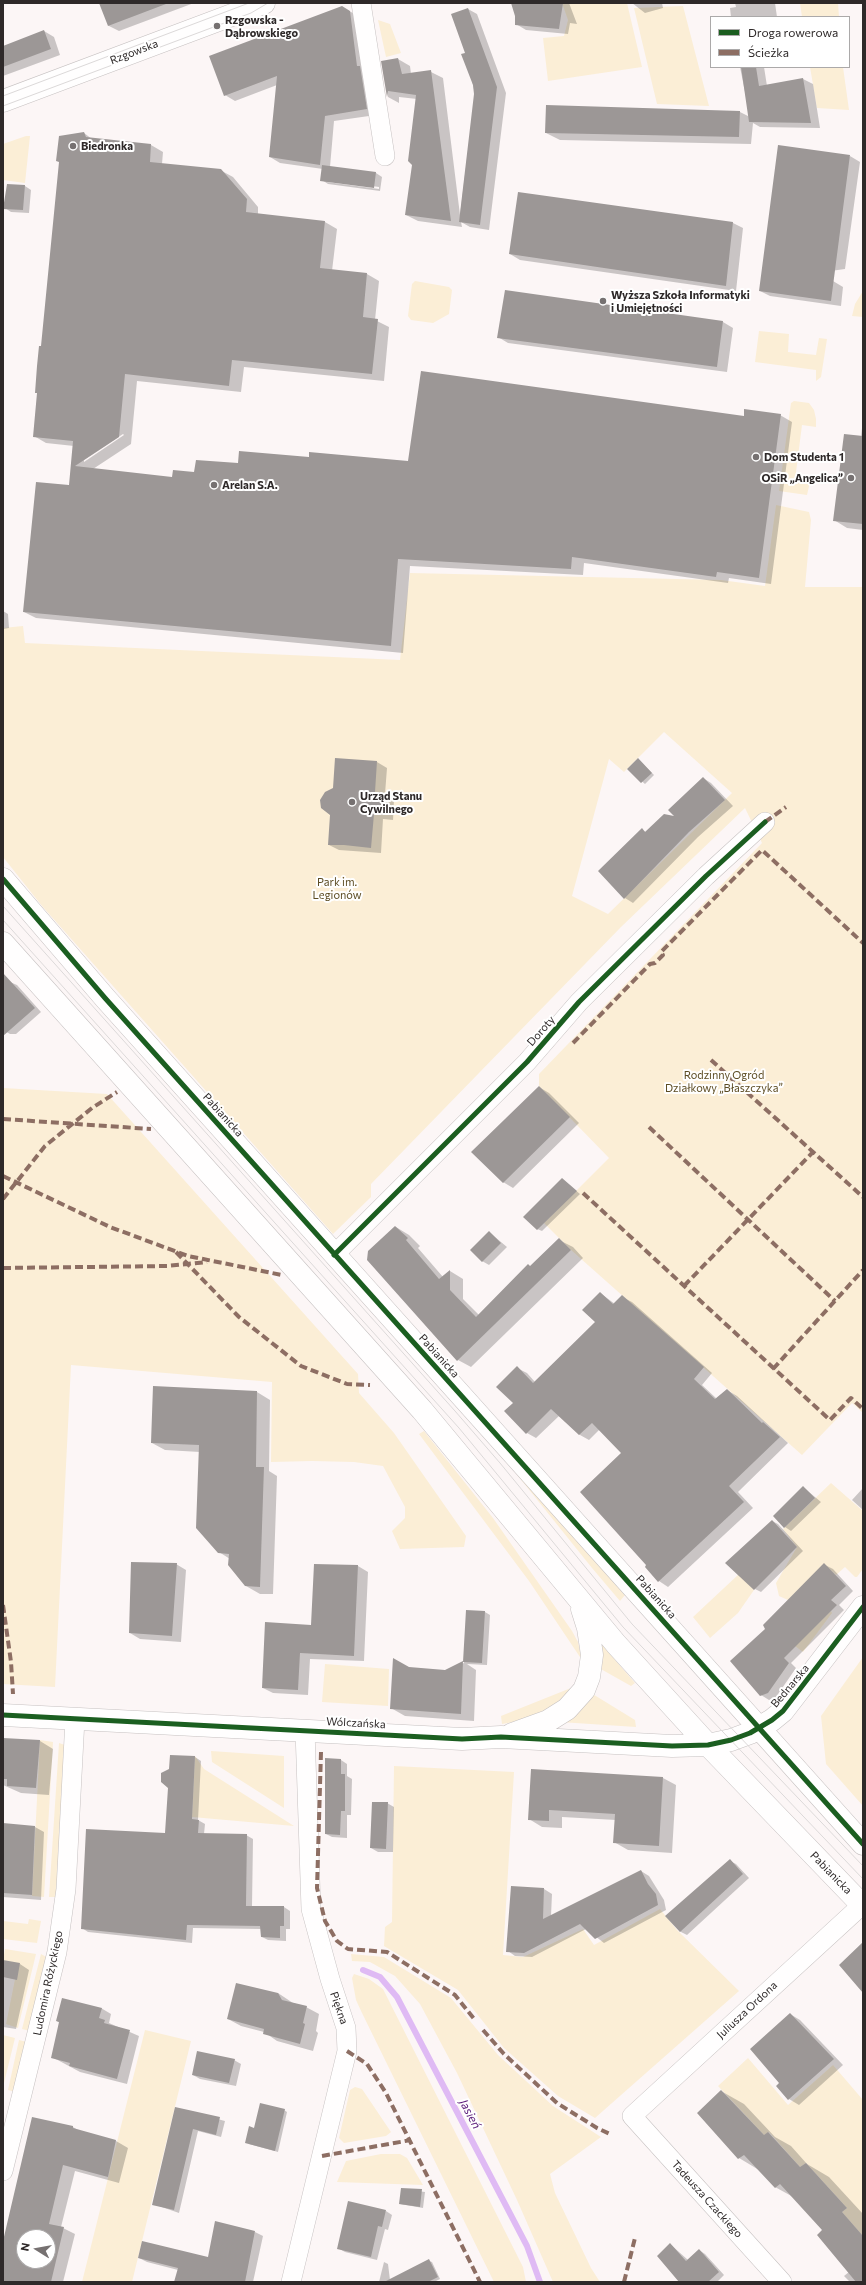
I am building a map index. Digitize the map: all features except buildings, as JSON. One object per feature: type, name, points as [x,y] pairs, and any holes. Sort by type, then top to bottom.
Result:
[{"type":"street","name":"Rzgowska","points":[[3,101],[264,3]]},
{"type":"street","points":[[361,3],[385,156]]},
{"type":"street","name":"Doroty","points":[[334,1255],[527,1062],[601,980],[744,840],[765,822]]},
{"type":"street","name":"Pabianicka","points":[[3,879],[110,1003],[334,1255],[863,1844]]},
{"type":"street","name":"Pabianicka","points":[[3,943],[422,1410],[580,1602],[708,1745],[863,1905]]},
{"type":"street","points":[[502,1737],[548,1721],[567,1709],[584,1690],[589,1678],[592,1655],[588,1628],[580,1602]]},
{"type":"street","name":"Bednarska","points":[[708,1745],[731,1740],[760,1728],[788,1706],[863,1607]]},
{"type":"street","name":"Wólczańska","points":[[3,1715],[462,1739],[502,1737],[672,1746],[708,1745]]},
{"type":"street","name":"Ludomira Różyckiego","points":[[3,2171],[57,1952],[66,1889],[75,1719]]},
{"type":"street","name":"Piękna","points":[[292,2282],[347,2051],[346,2028],[330,1979],[311,1909],[305,1730]]},
{"type":"street","name":"Juliusza Ordona","points":[[632,2116],[863,1905]]},
{"type":"street","name":"Tadeusza Czackiego","points":[[632,2116],[782,2282]]},
{"type":"green space","points":[[562,3],[627,3],[642,67],[548,81],[543,38],[564,36],[568,20]]},
{"type":"green space","points":[[800,3],[838,3],[839,16],[802,16]]},
{"type":"green space","points":[[683,6],[709,106],[657,104],[634,8]]},
{"type":"green space","points":[[378,20],[390,24],[401,53],[386,57]]},
{"type":"green space","points":[[810,68],[843,68],[849,110],[817,108]]},
{"type":"green space","points":[[30,136],[25,183],[3,180],[3,144]]},
{"type":"green space","points":[[415,281],[449,287],[452,290],[449,314],[433,323],[411,320],[408,316],[412,284]]},
{"type":"green space","points":[[863,291],[863,317],[852,316],[855,304]]},
{"type":"green space","points":[[759,331],[789,334],[788,352],[816,355],[819,338],[827,339],[821,377],[816,381],[816,370],[755,362]]},
{"type":"green space","points":[[794,401],[809,403],[814,410],[816,419],[816,427],[802,425],[795,480],[810,482],[807,495],[779,491],[791,403]]},
{"type":"green space","name":"Park im. Legionów","points":[[776,505],[809,512],[811,520],[805,587],[863,587],[863,1413],[852,1403],[802,1455],[571,1250],[544,1223],[609,1158],[539,1086],[539,1074],[762,843],[745,808],[621,927],[371,1184],[371,1197],[333,1234],[42,906],[3,857],[3,628],[23,626],[25,643],[400,660],[410,573],[721,580],[765,586]],"holes":[[[664,732],[732,793],[608,914],[572,896],[609,759],[624,772]]]},
{"type":"green space","points":[[3,1088],[107,1094],[358,1374],[359,1393],[394,1433],[466,1536],[464,1547],[400,1549],[392,1531],[405,1518],[405,1507],[383,1466],[354,1462],[271,1462],[272,1382],[71,1365],[55,1687],[3,1684]]},
{"type":"green space","points":[[424,1431],[493,1518],[572,1631],[578,1642],[582,1660],[529,1581],[419,1434]]},
{"type":"green space","points":[[506,1461],[625,1595],[620,1601],[592,1568]]},
{"type":"green space","points":[[831,1483],[863,1511],[863,1569],[857,1577],[855,1577],[845,1567],[836,1575],[824,1564],[788,1600],[779,1596],[776,1583],[797,1547],[783,1529]]},
{"type":"green space","points":[[739,1574],[754,1590],[738,1613],[710,1638],[693,1617]]},
{"type":"green space","points":[[831,1611],[832,1613],[803,1652],[795,1646]]},
{"type":"green space","points":[[597,1639],[635,1683],[631,1686],[599,1668]]},
{"type":"green space","points":[[863,1657],[863,1806],[826,1764],[821,1716]]},
{"type":"green space","points":[[325,1664],[389,1669],[388,1706],[322,1702]]},
{"type":"green space","points":[[576,1686],[551,1710],[524,1720],[502,1724],[501,1716]]},
{"type":"green space","points":[[591,1693],[635,1720],[636,1727],[560,1722]]},
{"type":"green space","points":[[40,1740],[53,1742],[44,1897],[32,1896]]},
{"type":"green space","points":[[59,1743],[68,1746],[58,1897],[49,1897]]},
{"type":"green space","points":[[211,1751],[284,1756],[284,1808],[212,1762]]},
{"type":"green space","points":[[195,1756],[204,1769],[294,1826],[192,1817]]},
{"type":"green space","points":[[394,1766],[514,1772],[503,1955],[523,1957],[583,1929],[594,1945],[660,1909],[677,1930],[739,1991],[595,2118],[558,2096],[504,2048],[458,1990],[384,1946],[385,1927],[392,1922]]},
{"type":"green space","points":[[29,1919],[41,1921],[37,1943],[3,1939],[3,1921],[28,1924]]},
{"type":"green space","points":[[5,1949],[36,1954],[18,2028],[6,2024],[15,1979],[3,1960]]},
{"type":"green space","points":[[41,1954],[48,1958],[30,2031],[22,2029]]},
{"type":"green space","points":[[351,1954],[384,1957],[451,1998],[498,2055],[553,2106],[601,2137],[550,2174],[555,2193],[591,2268],[600,2282],[553,2282],[517,2200],[457,2073],[420,2004],[395,1976],[370,1962],[352,1961]]},
{"type":"green space","points":[[354,1974],[369,1979],[383,1989],[523,2267],[526,2282],[494,2282],[356,2000],[352,1978]]},
{"type":"green space","points":[[145,2030],[191,2041],[132,2282],[82,2282]]},
{"type":"green space","points":[[3,2035],[15,2038],[4,2083],[3,2083]]},
{"type":"green space","points":[[19,2040],[27,2042],[15,2092],[8,2090]]},
{"type":"green space","points":[[748,2058],[788,2105],[833,2065],[863,2100],[863,2236],[842,2212],[847,2208],[806,2163],[800,2167],[769,2132],[764,2135],[718,2086]]},
{"type":"green space","points":[[355,2087],[362,2089],[391,2132],[386,2136],[344,2143],[339,2138],[350,2090]]},
{"type":"green space","points":[[381,2154],[400,2154],[407,2158],[423,2185],[337,2182],[346,2161]]},
{"type":"waterway","name":"Jasień","points":[[363,1970],[380,1977],[397,1997],[527,2246],[540,2282]]},
{"type":"tram line","points":[[3,96],[249,3]]},
{"type":"tram line","points":[[3,106],[251,13],[268,3]]},
{"type":"tram line","points":[[3,906],[455,1411],[500,1463],[632,1624],[863,1866]]},
{"type":"tram line","points":[[3,920],[459,1428],[623,1627],[863,1879]]},
{"type":"marked path","points":[[765,822],[786,807]]},
{"type":"marked path","points":[[573,1043],[650,964],[655,963],[663,955],[661,952],[762,850],[863,943]]},
{"type":"marked path","points":[[711,1060],[863,1197]]},
{"type":"marked path","points":[[3,1199],[45,1146],[92,1108],[117,1092]]},
{"type":"marked path","points":[[3,1119],[151,1129]]},
{"type":"marked path","points":[[649,1127],[835,1301]]},
{"type":"marked path","points":[[684,1286],[813,1152]]},
{"type":"marked path","points":[[3,1176],[110,1227],[188,1256],[282,1275]]},
{"type":"marked path","points":[[583,1193],[830,1420],[851,1398],[863,1409]]},
{"type":"marked path","points":[[176,1252],[239,1317],[301,1366],[347,1384],[370,1385]]},
{"type":"marked path","points":[[3,1268],[167,1266],[207,1262]]},
{"type":"marked path","points":[[773,1369],[863,1270]]},
{"type":"marked path","points":[[3,1605],[11,1662],[13,1694]]},
{"type":"marked path","points":[[321,1752],[317,1888],[325,1921],[337,1941],[348,1949],[387,1952],[455,1995],[475,2020]]},
{"type":"marked path","points":[[483,2030],[504,2054],[557,2103],[597,2128],[612,2135]]},
{"type":"marked path","points":[[347,2051],[367,2064],[386,2093],[480,2282]]},
{"type":"marked path","points":[[322,2156],[411,2140]]},
{"type":"marked path","points":[[624,2282],[635,2238]]},
{"type":"cycle path","points":[[334,1255],[527,1062],[579,1002],[706,876],[765,822]]},
{"type":"cycle path","points":[[3,879],[105,998],[863,1844]]},
{"type":"cycle path","points":[[3,1715],[462,1739],[501,1737],[672,1746],[708,1745],[731,1740],[750,1733],[772,1720],[783,1711],[863,1607]]},
{"type":"place","name":"Rzgowska - Dąbrowskiego","points":[[217,26]]},
{"type":"place","name":"Biedronka","points":[[73,146]]},
{"type":"place","name":"Wyższa Szkoła Informatyki i Umiejętności","points":[[603,301]]},
{"type":"place","name":"Dom Studenta 1","points":[[756,457]]},
{"type":"place","name":"OSiR „Angelica”","points":[[851,478]]},
{"type":"place","name":"Arelan S.A.","points":[[214,485]]},
{"type":"place","name":"Urząd Stanu Cywilnego","points":[[352,802]]},
{"type":"park label","name":"Rodzinny Ogród Działkowy „Błaszczyka”","points":[[724,1081]]}]
